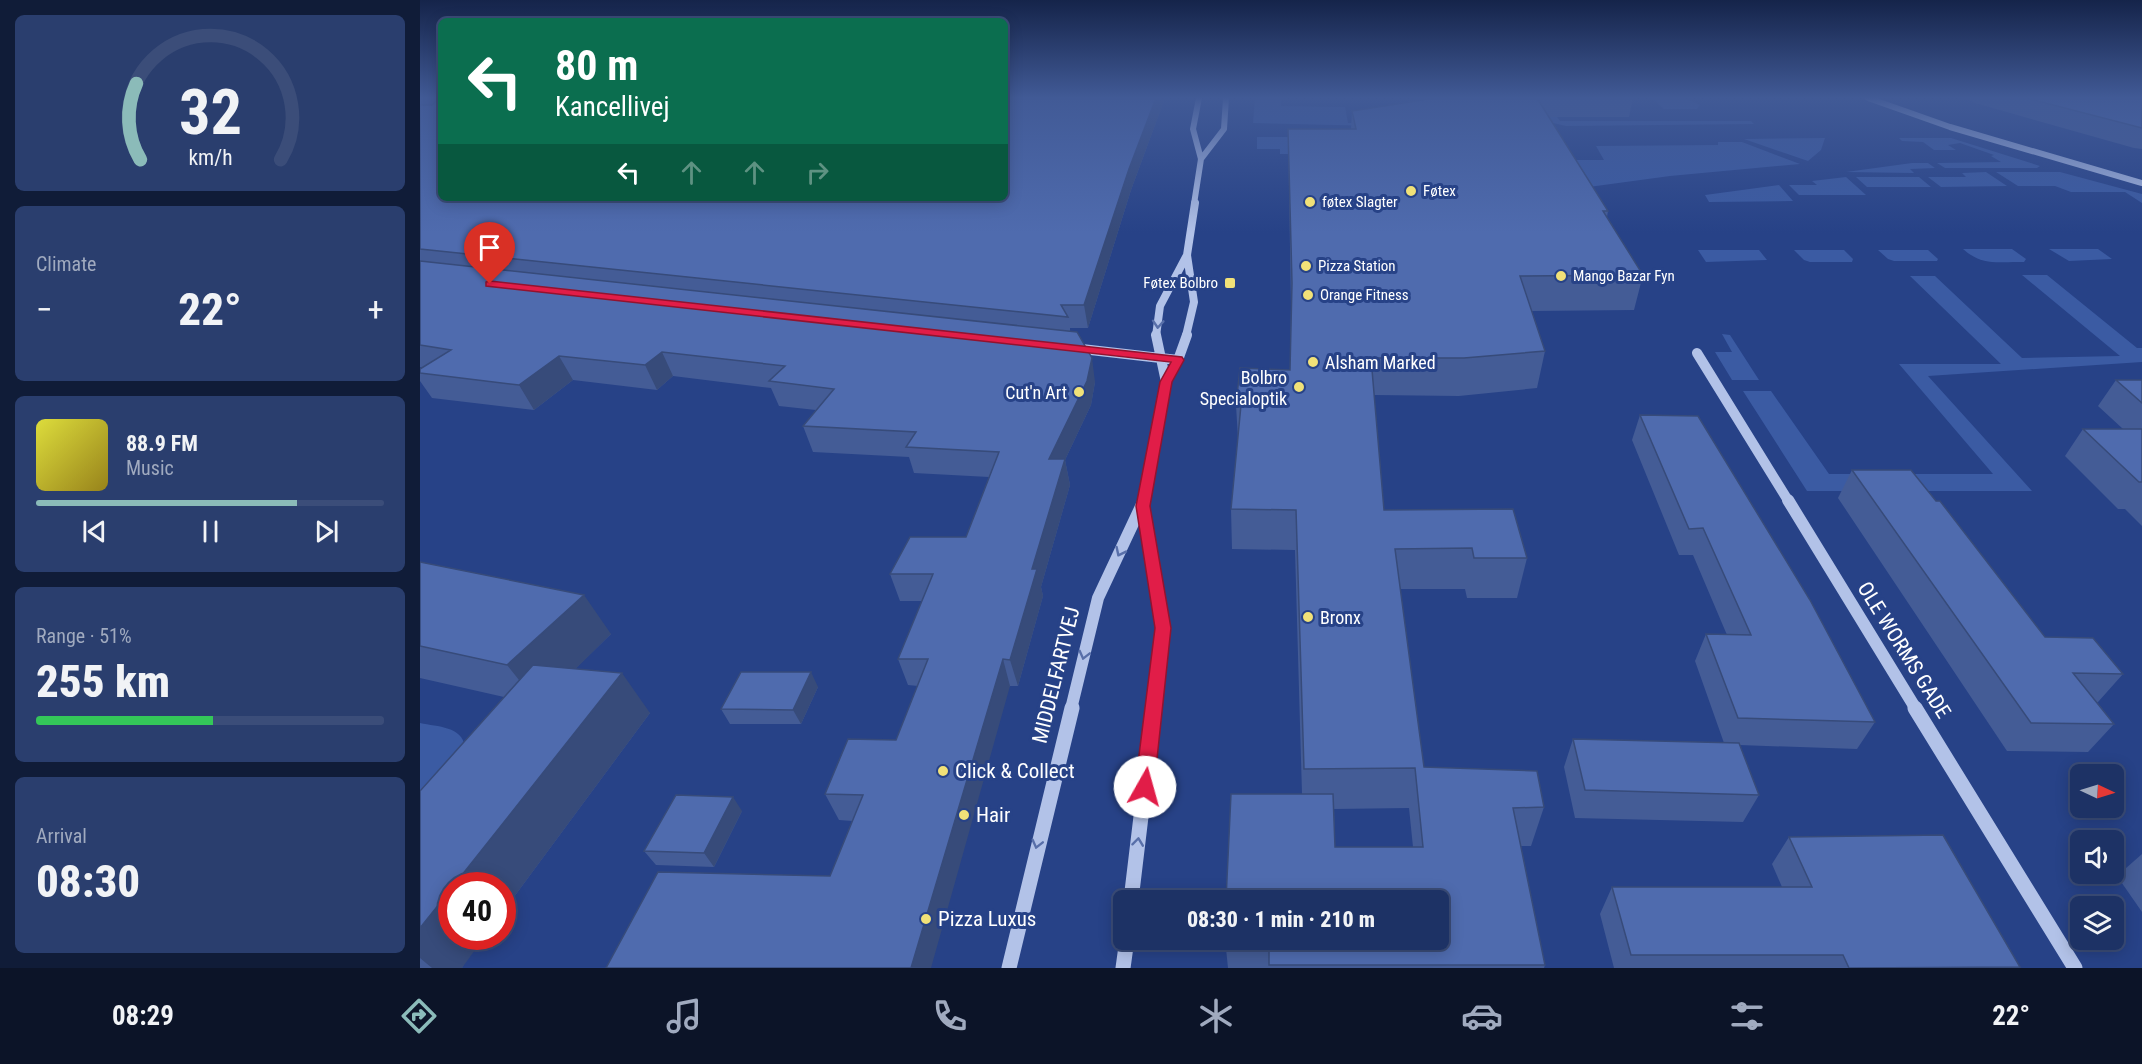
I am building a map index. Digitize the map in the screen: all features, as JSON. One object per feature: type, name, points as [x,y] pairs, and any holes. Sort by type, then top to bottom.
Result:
[{"type":"street","name":"MIDDELFARTVEJ","points":[[1008,968],[1098,598],[1143,506],[1166,382],[1178,360],[1189,329],[1194,302],[1187,255],[1201,159],[1197,143]]},
{"type":"street","name":"MIDDELFARTVEJ","points":[[1201,159],[1213,143]]},
{"type":"street","points":[[2005,143],[2142,183]]},
{"type":"street","name":"MIDDELFARTVEJ","points":[[1166,382],[1156,325],[1161,304],[1187,255]]},
{"type":"street","points":[[1061,347],[1178,360]]},
{"type":"street","name":"OLE WORMS GADE","points":[[1697,353],[2075,968]]},
{"type":"street","name":"MIDDELFARTVEJ","points":[[1132,890],[1163,628],[1143,506]]},
{"type":"street","points":[[1123,968],[1125,950]]},
{"type":"shaded area","points":[[1257,143],[1312,143],[1313,154],[1280,154],[1280,149],[1257,149]]},
{"type":"shaded area","points":[[1718,143],[1745,143],[1800,164],[1670,176],[1574,189],[1567,160],[1604,160],[1596,146],[1718,145]]},
{"type":"shaded area","points":[[1756,143],[1823,143],[1821,150],[1808,161]]},
{"type":"shaded area","points":[[1925,143],[1959,143],[1948,145],[1956,150],[1934,150]]},
{"type":"shaded area","points":[[1960,143],[1967,143],[2040,166],[2037,168],[1945,168],[1937,163],[2001,162],[1991,156],[1994,155]]},
{"type":"shaded area","points":[[1928,163],[1935,168],[1910,169],[1914,173],[1846,172]]},
{"type":"shaded area","points":[[1986,172],[2007,186],[1941,187],[1928,177],[1966,177],[1962,173]]},
{"type":"shaded area","points":[[1996,172],[2060,172],[2142,194],[2142,203],[2125,192],[2071,192],[2055,186],[2018,186]]},
{"type":"shaded area","points":[[1846,177],[1866,195],[1799,195],[1789,185],[1817,185],[1812,181]]},
{"type":"shaded area","points":[[1856,177],[1919,177],[1931,187],[1867,187]]},
{"type":"shaded area","points":[[1779,185],[1793,201],[1709,202],[1705,195]]},
{"type":"shaded area","points":[[1963,249],[2012,249],[2026,259],[2024,262],[1984,261]]},
{"type":"shaded area","points":[[2049,249],[2098,249],[2112,259],[2069,261]]},
{"type":"shaded area","points":[[1698,250],[1759,250],[1767,260],[1706,262]]},
{"type":"shaded area","points":[[1794,250],[1844,250],[1853,259],[1852,262],[1810,262],[1804,260]]},
{"type":"shaded area","points":[[1878,250],[1928,250],[1938,259],[1937,261],[1894,261]]},
{"type":"shaded area","points":[[2022,275],[2047,275],[2137,348],[2142,348],[2142,362],[1928,376],[2032,491],[1807,491],[1743,391],[1771,391],[1829,474],[1993,474],[1899,364],[2001,364],[1910,276],[1935,276],[2022,358],[2120,356]]},
{"type":"shaded area","points":[[1722,334],[1730,335],[1759,380],[1732,380],[1715,352],[1732,352]]},
{"type":"shaded area","points":[[420,723],[454,731],[463,740],[465,747],[420,810]]},
{"type":"building","points":[[420,143],[438,143],[438,201],[1008,201],[1008,143],[1139,143],[1084,305],[1061,305],[1068,317],[420,249]]},
{"type":"building","points":[[1288,143],[1565,143],[1608,211],[1603,211],[1643,275],[1520,276],[1545,351],[1464,358],[1371,358],[1384,510],[1513,509],[1527,558],[1474,558],[1472,548],[1395,549],[1424,767],[1537,771],[1544,807],[1513,808],[1545,965],[1269,965],[1269,950],[1449,950],[1449,890],[1226,890],[1231,794],[1333,794],[1335,847],[1423,847],[1415,768],[1304,769],[1296,510],[1231,509],[1241,405],[1236,405],[1240,368],[1290,370],[1292,283]]},
{"type":"building","points":[[420,261],[1077,332],[1092,358],[1087,381],[1049,459],[1065,459],[1032,569],[1037,569],[1010,660],[1003,659],[911,968],[606,968],[658,872],[830,876],[863,795],[825,794],[848,739],[896,740],[928,659],[898,659],[933,574],[890,574],[910,537],[966,537],[999,452],[906,447],[916,432],[803,426],[834,389],[769,381],[785,366],[662,352],[645,365],[559,356],[519,385],[420,373],[420,369],[451,350],[420,345]]},
{"type":"building","points":[[2116,380],[2142,380],[2142,403]]},
{"type":"building","points":[[1640,415],[1698,416],[1810,600],[1875,722],[1738,718],[1706,634],[1751,635],[1703,528],[1689,529]]},
{"type":"building","points":[[2083,429],[2142,429],[2142,482],[2139,482]]},
{"type":"building","points":[[1852,470],[1911,470],[1936,501],[1940,501],[2045,637],[2093,638],[2123,674],[2073,673],[2114,724],[2031,723]]},
{"type":"building","points":[[420,562],[584,595],[507,665],[420,646]]},
{"type":"building","points":[[533,665],[622,673],[464,872],[438,872],[438,906],[420,928],[420,791]]},
{"type":"building","points":[[741,672],[811,672],[793,710],[721,709]]},
{"type":"building","points":[[1573,739],[1739,743],[1759,795],[1585,790]]},
{"type":"building","points":[[676,795],[733,797],[704,853],[644,851]]},
{"type":"building","points":[[1943,835],[2020,967],[1849,968],[1843,955],[1631,955],[1612,887],[1812,887],[1789,837]]},
{"type":"place","name":"Føtex","points":[[1411,191]]},
{"type":"place","name":"føtex Slagter","points":[[1310,202]]},
{"type":"place","name":"Pizza Station","points":[[1306,266]]},
{"type":"place","name":"Mango Bazar Fyn","points":[[1561,276]]},
{"type":"place","name":"Føtex Bolbro","points":[[1230,283]]},
{"type":"place","name":"Orange Fitness","points":[[1308,295]]},
{"type":"place","name":"Alsham Marked","points":[[1313,362]]},
{"type":"place","name":"Bolbro Specialoptik","points":[[1299,387]]},
{"type":"place","name":"Cut'n Art","points":[[1079,392]]},
{"type":"place","name":"Bronx","points":[[1308,617]]},
{"type":"place","name":"Click & Collect","points":[[943,771]]},
{"type":"place","name":"Hair","points":[[964,815]]},
{"type":"place","name":"Pizza Luxus","points":[[926,919]]},
{"type":"route","points":[[490,284],[1178,360],[1166,382],[1143,506],[1163,628],[1145,787]]}]
